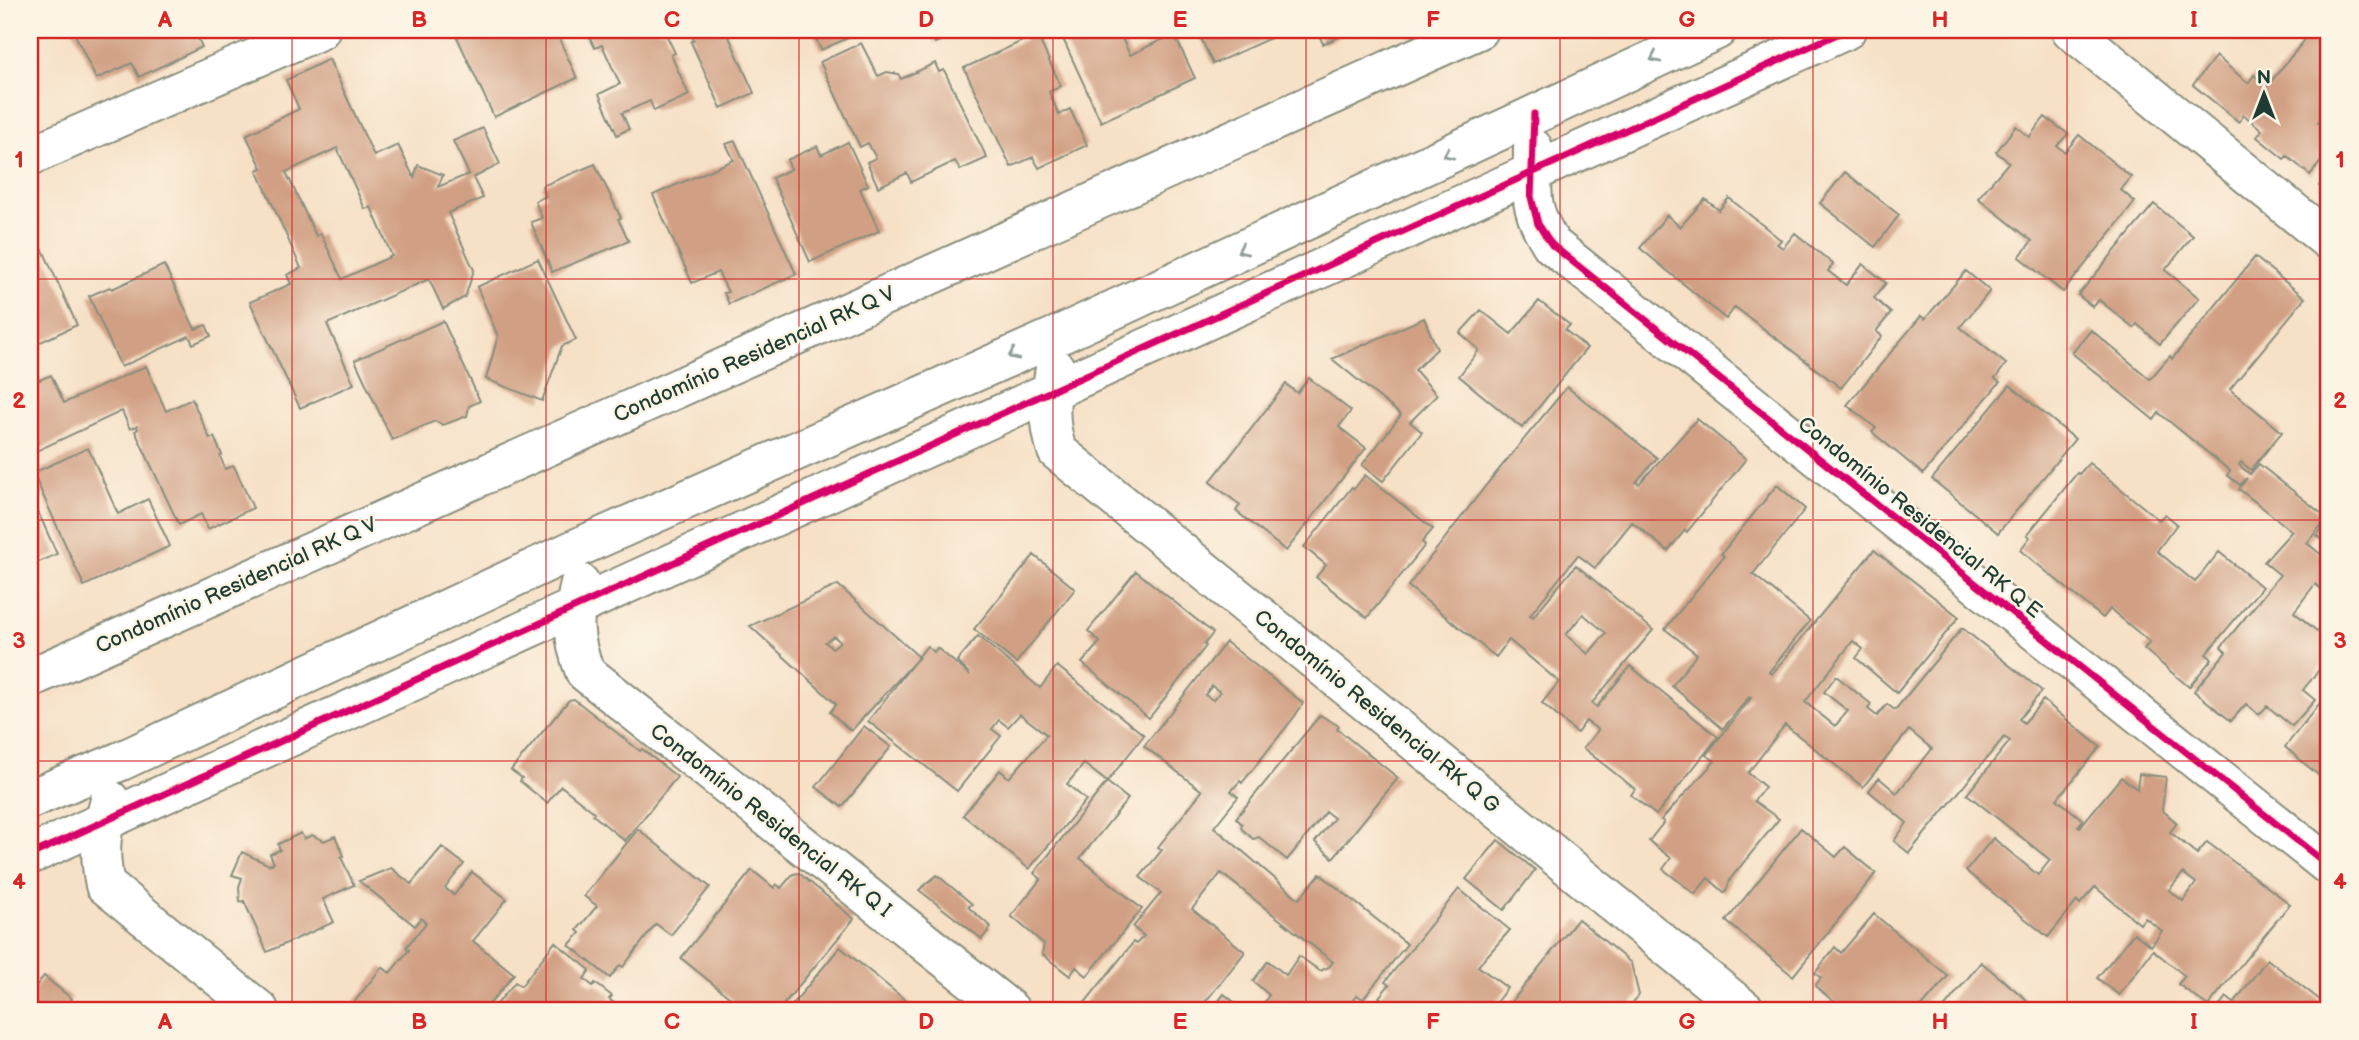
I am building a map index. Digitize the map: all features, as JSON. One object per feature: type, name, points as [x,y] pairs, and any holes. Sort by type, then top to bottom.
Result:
[{"type":"street","points":[[30,156],[320,30]]},
{"type":"street","name":"Condomínio Residencial RK Q V","points":[[30,678],[1478,30]]},
{"type":"street","points":[[30,799],[121,761],[588,543],[1059,335],[1717,30]]},
{"type":"street","points":[[30,855],[1846,30]]},
{"type":"street","points":[[2071,30],[2329,241]]},
{"type":"street","name":"Condomínio Residencial RK Q E","points":[[1534,114],[1531,197],[1538,224],[1552,245],[2329,866]]},
{"type":"street","name":"Condomínio Residencial RK Q G","points":[[1059,335],[1050,428],[1057,451],[1745,1010]]},
{"type":"street","name":"Condomínio Residencial RK Q I","points":[[588,543],[573,626],[576,649],[584,672],[1010,1010]]},
{"type":"street","points":[[121,761],[100,838],[100,863],[105,885],[259,1010]]},
{"type":"building","points":[[73,30],[194,30],[202,47],[139,77],[132,63],[96,79]]},
{"type":"building","points":[[471,30],[565,30],[557,34],[577,78],[494,117],[457,37]]},
{"type":"building","points":[[586,30],[664,30],[675,53],[671,55],[689,95],[654,111],[650,101],[622,113],[629,129],[617,135],[599,94],[620,84],[602,45],[595,48]]},
{"type":"building","points":[[689,30],[726,30],[754,93],[721,108],[691,42],[694,40]]},
{"type":"building","points":[[812,30],[866,30],[821,50]]},
{"type":"building","points":[[929,30],[964,30],[935,43]]},
{"type":"building","points":[[1028,30],[1053,30],[1038,37],[1061,86],[1049,92],[1059,115],[1070,109],[1087,145],[1039,168],[1033,157],[1011,167],[964,68],[1031,37]]},
{"type":"building","points":[[1059,30],[1118,30],[1130,55],[1174,34],[1195,78],[1101,122]]},
{"type":"building","points":[[1197,30],[1288,30],[1213,64]]},
{"type":"building","points":[[1317,30],[1355,30],[1323,44]]},
{"type":"building","points":[[2300,30],[2329,30],[2329,108],[2318,122],[2329,131],[2329,152],[2310,175],[2287,156],[2284,159],[2257,137],[2262,130],[2244,115],[2239,122],[2193,85],[2216,56],[2248,83],[2254,75],[2267,86],[2308,36]]},
{"type":"building","points":[[861,43],[878,76],[887,72],[898,74],[901,79],[935,63],[939,72],[944,70],[987,158],[960,170],[955,161],[911,182],[907,173],[878,187],[867,162],[876,158],[868,143],[860,147],[820,62]]},
{"type":"building","points":[[329,59],[374,156],[398,145],[414,178],[418,165],[443,175],[438,187],[469,174],[453,141],[483,128],[500,164],[473,178],[483,198],[448,213],[474,270],[465,297],[443,309],[429,279],[327,324],[354,384],[300,408],[250,302],[291,284],[287,275],[301,268],[257,170],[262,168],[246,135],[299,109],[286,80]],"holes":[[[337,148],[365,209],[371,207],[392,256],[342,279],[321,234],[316,236],[286,172]]]},
{"type":"building","points":[[2045,117],[2068,134],[2057,146],[2065,152],[2079,135],[2131,177],[2121,190],[2135,202],[2063,292],[2019,257],[2032,241],[1978,198],[2009,162],[1996,152],[2016,126],[2029,137]]},
{"type":"building","points":[[735,141],[796,274],[729,304],[724,293],[728,292],[718,272],[692,283],[653,195],[734,160],[726,144]]},
{"type":"building","points":[[848,142],[868,185],[860,189],[879,231],[810,262],[772,178],[791,169],[787,160],[817,146],[821,155]]},
{"type":"building","points":[[595,164],[629,241],[552,272],[531,222],[542,218],[535,201],[546,196],[542,186]]},
{"type":"building","points":[[1845,172],[1899,215],[1875,247],[1820,203]]},
{"type":"building","points":[[2329,174],[2329,195],[2319,186]]},
{"type":"building","points":[[1729,198],[1781,240],[1777,244],[1783,248],[1795,233],[1833,264],[1828,271],[1846,285],[1863,264],[1886,283],[1874,298],[1891,313],[1876,331],[1882,336],[1841,388],[1735,307],[1726,319],[1640,248],[1667,215],[1680,227],[1705,199],[1719,210]]},
{"type":"building","points":[[2154,204],[2193,236],[2165,270],[2199,298],[2160,344],[2137,324],[2134,328],[2099,300],[2093,307],[2078,295]]},
{"type":"building","points":[[32,232],[77,325],[30,347],[30,234]]},
{"type":"building","points":[[2255,257],[2305,298],[2230,389],[2282,432],[2251,470],[2241,462],[2239,465],[2250,474],[2259,464],[2327,518],[2307,543],[2329,561],[2329,589],[2326,593],[2315,584],[2294,612],[2329,641],[2329,657],[2303,690],[2315,700],[2292,726],[2267,706],[2259,715],[2246,704],[2231,721],[2194,691],[2226,652],[2221,647],[2280,575],[2264,562],[2292,531],[2239,489],[2247,478],[2240,485],[2227,475],[2230,471],[2159,413],[2154,420],[2072,353],[2091,330],[2150,379],[2170,356],[2172,359]]},
{"type":"building","points":[[538,259],[576,340],[562,346],[542,401],[486,379],[498,336],[477,287]]},
{"type":"building","points":[[164,265],[195,329],[206,325],[211,336],[193,344],[189,336],[121,367],[89,296],[110,287],[112,289]]},
{"type":"building","points":[[1966,271],[1990,291],[1960,327],[2006,364],[1995,379],[2000,382],[1923,474],[1872,432],[1876,428],[1847,405],[1921,316],[1925,319]]},
{"type":"building","points":[[1539,301],[1570,325],[1565,330],[1587,348],[1522,428],[1459,376],[1479,350],[1460,333],[1481,310],[1511,334]]},
{"type":"building","points":[[1424,318],[1437,349],[1415,370],[1437,395],[1410,422],[1422,432],[1383,481],[1362,465],[1401,415],[1332,359]]},
{"type":"building","points":[[443,321],[480,401],[469,406],[467,416],[443,425],[435,421],[392,440],[355,360]]},
{"type":"building","points":[[146,366],[166,411],[192,399],[210,439],[214,437],[225,469],[234,466],[253,508],[208,529],[201,514],[179,525],[135,431],[137,426],[130,429],[122,411],[30,454],[30,384],[51,375],[64,403]]},
{"type":"building","points":[[1309,378],[1351,411],[1339,427],[1366,448],[1286,551],[1236,511],[1240,505],[1210,482],[1286,384],[1297,393]]},
{"type":"building","points":[[2010,385],[2075,439],[1998,533],[1932,479]]},
{"type":"building","points":[[1567,387],[1657,458],[1636,482],[1639,484],[1697,419],[1746,459],[1687,532],[1685,530],[1668,551],[1632,522],[1595,568],[1578,555],[1530,615],[1533,617],[1576,565],[1653,630],[1592,703],[1597,707],[1630,666],[1718,737],[1656,815],[1631,795],[1635,789],[1583,748],[1598,730],[1586,721],[1577,733],[1542,703],[1559,682],[1509,640],[1496,657],[1408,586]],"holes":[[[1583,614],[1606,633],[1588,654],[1566,635]]]},
{"type":"building","points":[[88,448],[118,514],[148,499],[170,546],[84,586],[33,473]]},
{"type":"building","points":[[2089,463],[2159,520],[2165,514],[2177,524],[2157,551],[2195,582],[2219,552],[2262,587],[2206,654],[2212,659],[2189,687],[2144,649],[2150,642],[2110,609],[2103,618],[2020,550],[2030,537],[2027,535],[2077,473]]},
{"type":"building","points":[[1365,475],[1433,529],[1422,542],[1425,545],[1367,618],[1316,577],[1326,565],[1304,547],[1352,487],[1354,489]]},
{"type":"building","points":[[1777,485],[1805,509],[1753,574],[1810,621],[1769,672],[1772,674],[1874,550],[1959,617],[1897,693],[1856,658],[1863,649],[1853,641],[1805,702],[1835,726],[1848,711],[1824,692],[1836,676],[1871,704],[1868,709],[1877,716],[1887,704],[1895,710],[1962,628],[2042,691],[2019,719],[2024,723],[2043,700],[2100,747],[2057,799],[2083,820],[2078,826],[2080,827],[2121,777],[2137,789],[2139,774],[2166,777],[2162,810],[2177,823],[2170,832],[2197,854],[2207,842],[2290,904],[2208,1006],[2178,984],[2185,976],[2153,950],[2119,995],[2097,978],[2134,933],[2151,946],[2162,931],[2145,918],[2140,924],[2095,887],[2080,904],[2077,901],[2048,937],[1966,871],[1993,838],[2038,875],[2050,860],[1967,794],[2010,741],[2004,737],[1909,853],[1894,841],[1907,823],[1869,791],[1879,778],[1897,793],[1932,749],[1909,730],[1863,787],[1785,725],[1748,773],[1765,787],[1754,801],[1779,819],[1731,878],[1725,893],[1708,878],[1695,894],[1663,869],[1671,858],[1649,841],[1664,822],[1661,820],[1715,761],[1706,755],[1751,698],[1749,697],[1723,729],[1672,686],[1697,654],[1665,629],[1724,556],[1721,554]],"holes":[[[2183,873],[2196,883],[2183,901],[2169,890]]]},
{"type":"building","points":[[30,494],[57,554],[30,566]]},
{"type":"building","points":[[2329,520],[2329,545],[2317,535]]},
{"type":"building","points":[[1034,555],[1075,589],[1016,663],[974,629]]},
{"type":"building","points":[[1136,571],[1213,633],[1204,645],[1206,646],[1149,718],[1082,663],[1100,642],[1088,631]]},
{"type":"building","points":[[838,585],[919,657],[851,731],[830,712],[836,704],[750,626]],"holes":[[[834,636],[840,642],[832,648],[825,642]]]},
{"type":"building","points":[[978,636],[1040,688],[1057,666],[1144,735],[1107,782],[1084,764],[1067,784],[1086,800],[1029,869],[963,815],[1000,770],[1009,778],[1047,735],[1020,714],[1008,727],[999,720],[992,729],[1001,736],[957,791],[868,721],[927,646],[934,652],[937,648],[970,675],[957,661]]},
{"type":"building","points":[[1226,642],[1303,703],[1242,783],[1240,781],[1231,791],[1238,797],[1214,827],[1299,899],[1320,874],[1407,944],[1363,999],[1357,995],[1345,1010],[1212,1010],[1224,994],[1243,1009],[1264,1003],[1269,995],[1253,981],[1268,961],[1286,975],[1299,956],[1320,971],[1333,962],[1221,873],[1192,909],[1245,952],[1199,1010],[1090,1010],[1083,1005],[1133,942],[1136,944],[1144,936],[1133,927],[1161,893],[1140,877],[1162,850],[1158,847],[1202,791],[1144,746]],"holes":[[[1212,686],[1220,692],[1213,700],[1205,695]]]},
{"type":"building","points":[[2327,694],[2329,696],[2329,784],[2285,747]]},
{"type":"building","points":[[574,699],[677,777],[625,841],[561,786],[547,803],[511,770],[569,700]]},
{"type":"building","points":[[1320,715],[1339,726],[1337,729],[1398,778],[1333,858],[1315,842],[1334,818],[1326,812],[1287,860],[1259,837],[1253,839],[1241,828],[1242,824],[1236,818]]},
{"type":"building","points":[[864,726],[891,747],[842,807],[816,787]]},
{"type":"building","points":[[1107,782],[1128,799],[1080,858],[1142,909],[1087,976],[1076,967],[1070,976],[1042,954],[1044,944],[1011,916],[1041,879],[1034,873]]},
{"type":"building","points":[[1801,828],[1836,857],[1845,847],[1876,873],[1793,976],[1726,921]]},
{"type":"building","points":[[638,829],[710,887],[671,935],[656,924],[623,967],[620,965],[610,978],[569,945],[580,933],[577,930],[597,906],[584,896]]},
{"type":"building","points":[[301,833],[304,839],[312,835],[324,841],[335,836],[354,885],[323,899],[334,922],[267,952],[244,901],[240,902],[239,887],[242,878],[232,875],[242,852],[269,865],[274,863],[270,854],[280,850],[278,844]]},
{"type":"building","points":[[1498,840],[1535,870],[1504,910],[1466,879]]},
{"type":"building","points":[[442,847],[464,864],[445,888],[454,895],[472,872],[507,899],[473,941],[514,974],[485,1010],[348,1010],[382,967],[390,973],[409,950],[406,947],[426,923],[421,918],[415,926],[359,881],[391,868],[411,884]]},
{"type":"building","points":[[752,870],[774,888],[776,884],[781,888],[793,874],[799,873],[854,919],[779,1010],[745,1010],[681,958]]},
{"type":"building","points":[[937,875],[972,904],[968,907],[991,927],[982,939],[919,890]]},
{"type":"building","points":[[1459,889],[1510,930],[1478,966],[1507,988],[1490,1010],[1396,1010],[1379,997],[1389,985],[1385,982]]},
{"type":"building","points":[[1874,914],[1948,976],[1919,1010],[1844,1010],[1815,986],[1821,978],[1815,973],[1835,947],[1841,953]]},
{"type":"building","points":[[1578,919],[1631,963],[1639,995],[1627,1010],[1505,1010]]},
{"type":"building","points":[[555,942],[590,970],[584,979],[593,986],[595,983],[612,996],[609,999],[623,1010],[492,1010],[515,982],[521,986]]},
{"type":"building","points":[[840,947],[915,1008],[914,1010],[788,1010]]},
{"type":"building","points":[[2267,959],[2329,1007],[2329,1010],[2216,1010],[2226,997],[2234,1003]]},
{"type":"building","points":[[1981,962],[2027,1000],[2025,1003],[2035,1010],[1942,1010]]},
{"type":"building","points":[[44,976],[72,999],[64,1010],[30,1010],[30,994]]},
{"type":"building","points":[[1368,1003],[1378,1010],[1363,1010]]},
{"type":"cycle path","points":[[30,855],[1846,30]]},
{"type":"cycle path","points":[[1534,114],[1531,197],[1538,224],[1552,245],[2329,866]]}]
